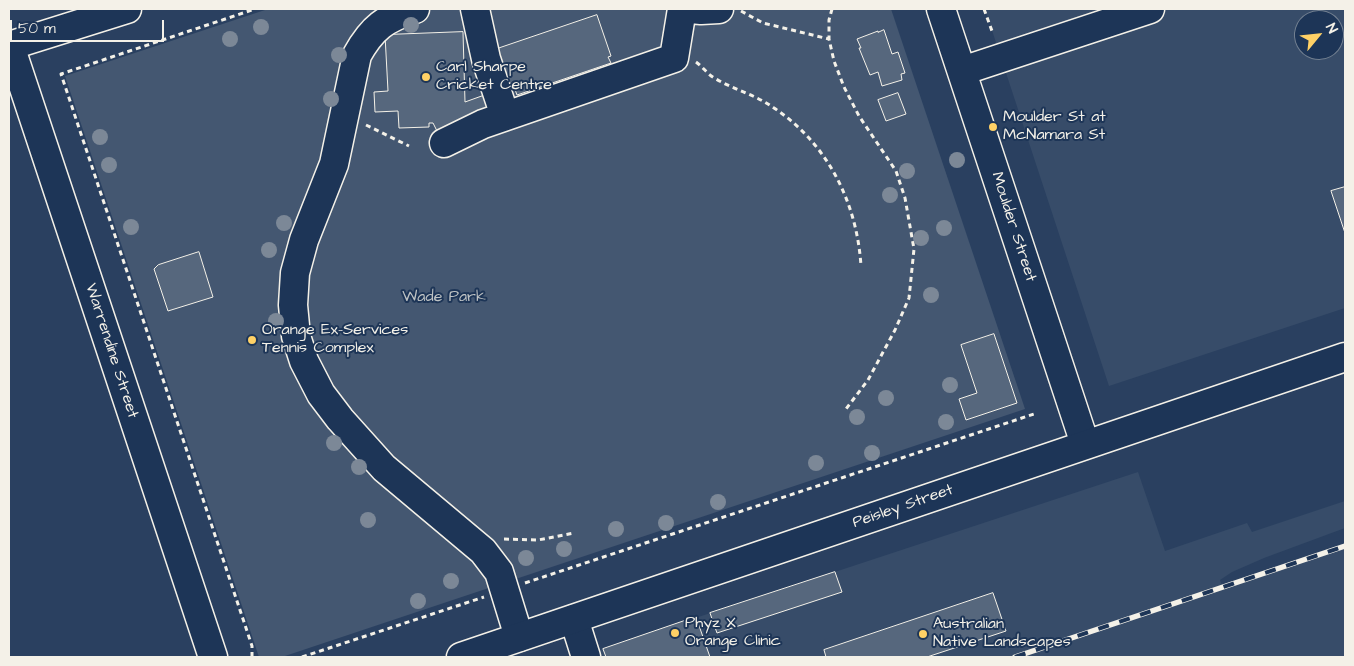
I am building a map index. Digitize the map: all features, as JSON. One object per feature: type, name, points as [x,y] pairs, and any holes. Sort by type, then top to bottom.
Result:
[{"type":"street","points":[[9,46],[127,9]]},
{"type":"street","points":[[415,9],[384,21],[365,41],[357,55],[334,164],[304,240],[295,273],[292,305],[296,336],[304,361],[321,394],[340,418],[384,468],[484,552],[498,572],[504,590],[508,646]]},
{"type":"street","points":[[475,9],[486,59],[504,116]]},
{"type":"street","points":[[444,143],[504,116],[674,58],[682,9]]},
{"type":"street","points":[[691,9],[719,9]]},
{"type":"street","name":"Moulder Street","points":[[941,9],[1085,444]]},
{"type":"street","points":[[962,71],[1150,9]]},
{"type":"street","name":"Warrendine Street","points":[[9,46],[213,657]]},
{"type":"street","name":"Peisley Street","points":[[461,657],[508,646],[574,619],[1345,357]]},
{"type":"street","points":[[574,619],[586,657]]},
{"type":"path","points":[[252,657],[252,646],[61,74],[254,9]]},
{"type":"path","points":[[736,9],[763,23],[829,39]]},
{"type":"path","points":[[832,9],[829,20],[829,39],[834,61],[844,87],[859,116],[896,171],[905,198],[914,249],[909,298],[895,330],[868,380],[846,409]]},
{"type":"path","points":[[984,9],[992,31]]},
{"type":"path","points":[[674,58],[694,60],[715,79],[749,93],[774,108],[797,126],[836,174],[855,224],[860,248],[861,266]]},
{"type":"path","points":[[345,116],[409,146]]},
{"type":"path","points":[[302,657],[1034,414]]},
{"type":"path","points":[[504,539],[538,540],[574,533]]},
{"type":"shaded area","points":[[985,9],[1345,9],[1345,308],[1109,386]]},
{"type":"shaded area","points":[[1138,472],[1165,551],[1247,523],[1252,532],[1345,501],[1345,528],[1264,558],[1232,572],[1220,580],[1222,586],[1345,544],[1345,657],[577,657]]},
{"type":"green space","name":"Wade Park","points":[[268,9],[891,9],[1025,409],[282,657],[259,657],[65,76]]},
{"type":"building","points":[[597,15],[611,56],[608,57],[611,63],[517,95],[514,87],[510,89],[497,49]]},
{"type":"building","points":[[884,30],[892,54],[898,52],[905,73],[901,74],[902,80],[882,86],[878,72],[870,75],[857,39]]},
{"type":"building","points":[[463,32],[465,102],[490,93],[494,105],[483,109],[485,114],[439,135],[433,123],[429,123],[429,127],[399,128],[398,111],[375,112],[374,92],[388,91],[385,35]]},
{"type":"building","points":[[898,93],[906,114],[886,121],[878,100]]},
{"type":"building","points":[[1345,187],[1345,233],[1331,191]]},
{"type":"building","points":[[199,252],[213,297],[168,311],[154,269],[158,265]]},
{"type":"building","points":[[994,334],[1017,403],[966,420],[959,399],[977,393],[961,345]]},
{"type":"building","points":[[835,572],[842,592],[717,633],[710,613]]},
{"type":"building","points":[[993,593],[1006,631],[927,657],[826,657],[824,650]]},
{"type":"building","name":"Phyz X Orange Clinic","points":[[696,617],[710,657],[606,657],[603,649]]},
{"type":"railway","points":[[1015,657],[1345,546]]},
{"type":"place","name":"Carl Sharpe Cricket Centre","points":[[426,77]]},
{"type":"place","name":"Moulder St at McNamara St","points":[[993,127]]},
{"type":"place","name":"Orange Ex-Services Tennis Complex","points":[[252,340]]},
{"type":"place","name":"Phyz X Orange Clinic","points":[[675,633]]},
{"type":"place","name":"Australian Native Landscapes","points":[[923,634]]}]
